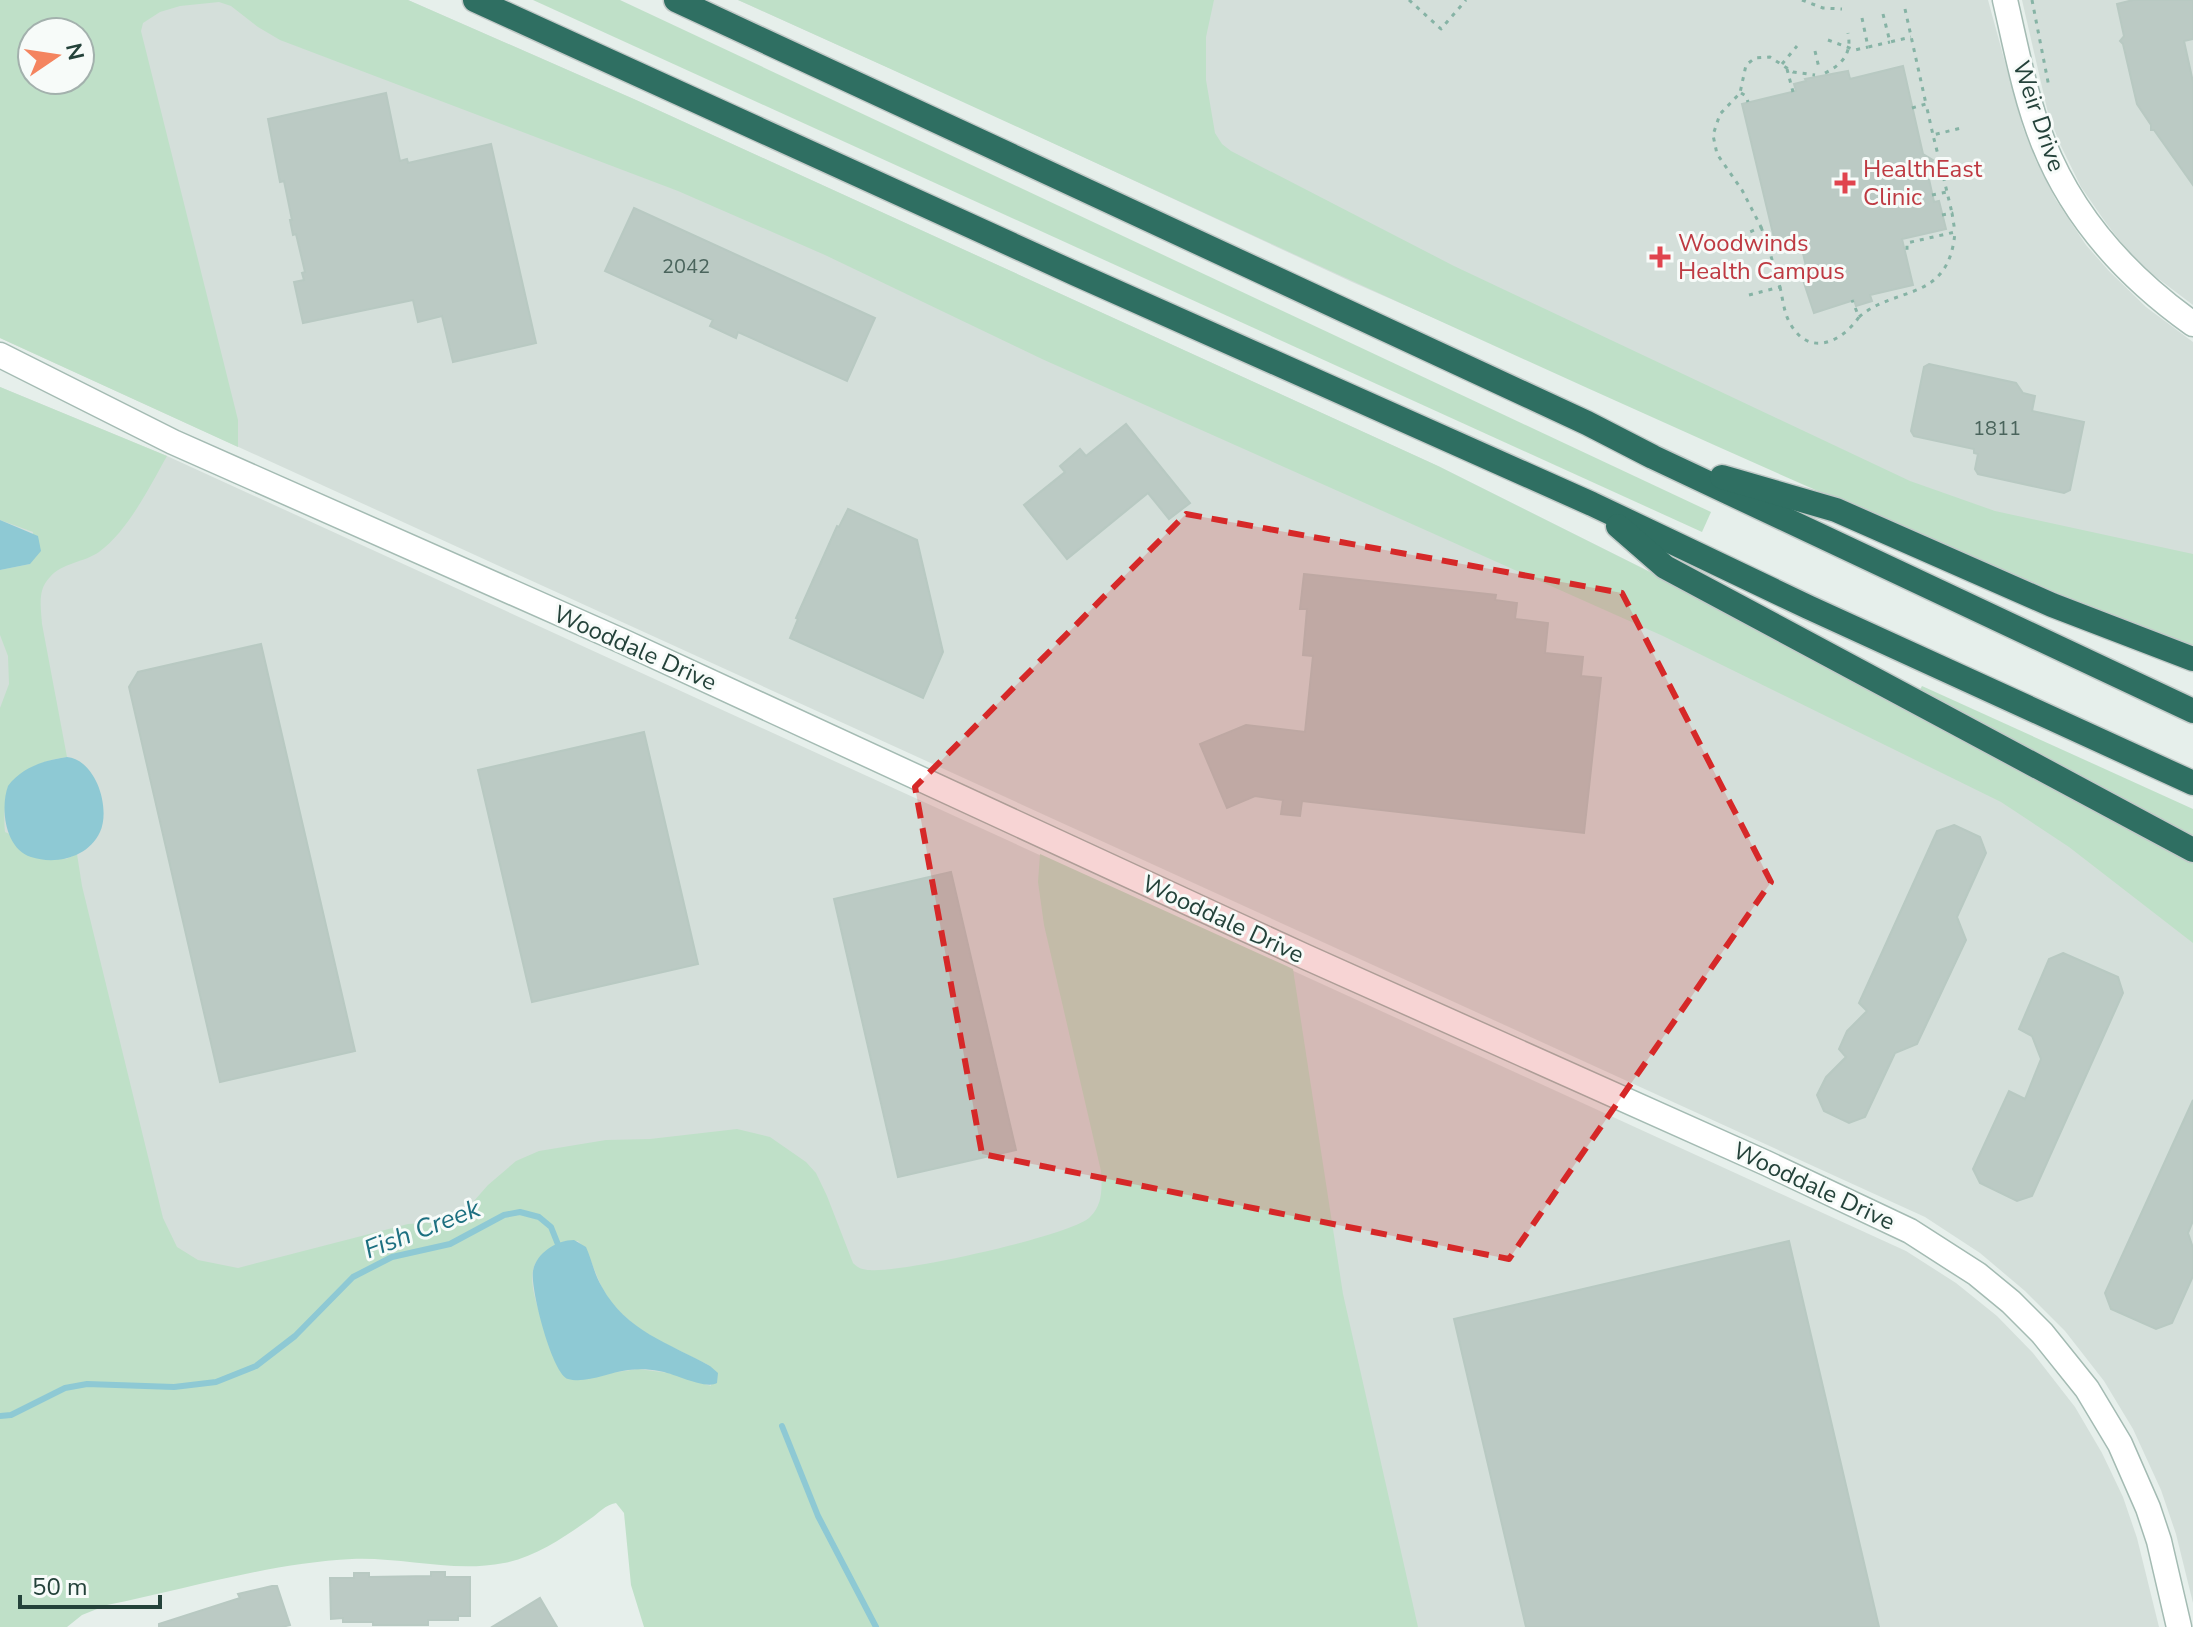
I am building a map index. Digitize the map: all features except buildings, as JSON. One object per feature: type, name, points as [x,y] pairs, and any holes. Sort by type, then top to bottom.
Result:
[{"type":"highway","points":[[475,0],[1076,274],[1592,504],[1808,607],[2193,783]]},
{"type":"highway","points":[[676,0],[1587,423],[2193,711]]},
{"type":"highway","points":[[1653,457],[1836,510],[2052,605],[2193,659]]},
{"type":"highway","points":[[1592,504],[1665,567],[2193,850]]},
{"type":"street","name":"Weir Drive","points":[[2005,0],[2042,140],[2073,201],[2118,261],[2193,324]]},
{"type":"street","name":"Wooddale Drive","points":[[0,355],[173,442],[622,641],[1298,954],[1766,1163],[1910,1231],[1977,1274],[2011,1302],[2042,1333],[2087,1389],[2120,1444],[2148,1508],[2179,1627]]},
{"type":"street","name":"Wooddale Drive","points":[[0,372],[86,399]]},
{"type":"path","points":[[1409,0],[1441,29],[1466,0]]},
{"type":"path","points":[[1802,0],[1828,10],[1842,9]]},
{"type":"path","points":[[2032,0],[2050,93]]},
{"type":"path","points":[[1815,75],[1787,69],[1768,56],[1750,61],[1744,69],[1740,93],[1717,118],[1713,141],[1717,154],[1742,190],[1761,227],[1790,325],[1808,341],[1836,340],[1872,308],[1917,291],[1936,277],[1950,255],[1955,232],[1952,213],[1905,9]]},
{"type":"path","points":[[1883,14],[1890,42]]},
{"type":"path","points":[[1862,18],[1868,47]]},
{"type":"path","points":[[1825,73],[1840,64],[1850,48],[1848,33]]},
{"type":"path","points":[[1828,40],[1855,50],[1911,37]]},
{"type":"path","points":[[1782,64],[1797,46]]},
{"type":"path","points":[[1815,51],[1819,68]]},
{"type":"path","points":[[1787,69],[1793,92]]},
{"type":"path","points":[[1740,93],[1746,96],[1748,102]]},
{"type":"path","points":[[1912,108],[1926,104]]},
{"type":"path","points":[[1933,135],[1961,128]]},
{"type":"path","points":[[1930,164],[1942,171]]},
{"type":"path","points":[[1932,195],[1947,192]]},
{"type":"path","points":[[1942,215],[1952,213]]},
{"type":"path","points":[[1732,240],[1761,227]]},
{"type":"path","points":[[1905,253],[1907,243],[1955,232]]},
{"type":"path","points":[[1768,246],[1799,239]]},
{"type":"path","points":[[1749,295],[1780,287]]},
{"type":"path","points":[[1852,300],[1859,317]]},
{"type":"highlighted area","points":[[1186,514],[1622,593],[1771,882],[1509,1259],[982,1154],[915,787]]},
{"type":"shaded area","points":[[0,0],[408,0],[636,100],[1438,466],[1670,582],[2193,858],[2193,1603],[2176,1534],[2161,1490],[2133,1429],[2104,1381],[2065,1331],[2025,1291],[1980,1253],[1925,1217],[0,338]]},
{"type":"shaded area","name":"Woodwinds Health Campus","points":[[738,0],[1988,0],[2023,128],[2056,200],[2086,245],[2109,271],[2146,307],[2193,342],[2193,651],[1352,282]]},
{"type":"shaded area","points":[[2022,0],[2193,0],[2193,305],[2152,274],[2127,250],[2081,187],[2048,113]]},
{"type":"shaded area","points":[[0,387],[167,456],[1906,1251],[1956,1283],[1997,1316],[2033,1353],[2075,1407],[2123,1497],[2137,1538],[2159,1627],[770,1627],[727,1441],[0,1608]]},
{"type":"green space","points":[[0,0],[408,0],[636,100],[1438,466],[1670,582],[2193,858],[2193,943],[2069,847],[2001,802],[1663,636],[1042,359],[825,255],[678,191],[280,40],[231,6],[219,2],[180,6],[160,12],[143,23],[141,31],[238,420],[238,447],[0,338]]},
{"type":"green space","points":[[533,0],[620,0],[1711,512],[1702,532]]},
{"type":"green space","points":[[738,0],[1214,0],[1206,37],[1206,80],[1215,133],[1231,151],[1454,266],[1910,481],[1995,511],[2193,554],[2193,651],[1644,414]]},
{"type":"green space","points":[[0,387],[167,456],[138,507],[110,543],[99,552],[55,572],[43,587],[42,624],[67,757],[38,764],[18,779],[6,801],[4,815],[5,832],[66,859],[77,854],[82,886],[163,1218],[177,1247],[198,1260],[238,1268],[408,1224],[450,1221],[466,1210],[488,1185],[516,1161],[539,1151],[606,1140],[650,1139],[737,1129],[770,1137],[806,1162],[816,1173],[853,1263],[863,1269],[887,1269],[948,1260],[1020,1243],[1076,1225],[1090,1217],[1097,1207],[1101,1171],[1044,925],[1038,882],[1040,854],[1293,969],[1343,1294],[1418,1627],[644,1627],[631,1585],[624,1513],[616,1503],[605,1507],[549,1546],[504,1563],[447,1566],[371,1559],[321,1561],[260,1571],[107,1605],[82,1615],[67,1627],[0,1627],[0,708],[9,684],[8,656],[0,635],[0,570],[30,564],[33,532],[0,520]],"holes":[[[565,1241],[578,1241],[617,1309],[654,1337],[710,1366],[711,1386],[669,1373],[638,1369],[568,1379],[537,1305],[532,1275],[535,1264],[544,1253]]]},
{"type":"green space","points":[[1922,686],[2193,809],[2193,841],[1918,693]]},
{"type":"water","points":[[0,520],[38,536],[41,551],[30,564],[0,570]]},
{"type":"water","points":[[67,757],[86,767],[98,787],[104,811],[100,832],[88,848],[70,857],[50,860],[31,857],[22,853],[10,837],[5,816],[8,786],[34,766]]},
{"type":"water","points":[[574,1240],[586,1247],[599,1282],[623,1315],[650,1334],[710,1366],[718,1373],[717,1383],[705,1384],[647,1370],[628,1370],[582,1380],[568,1379],[562,1374],[543,1330],[533,1271],[538,1259],[548,1249]]},
{"type":"waterway","name":"Fish Creek","points":[[0,1416],[11,1415],[65,1388],[87,1384],[174,1387],[216,1382],[256,1366],[295,1336],[353,1277],[392,1257],[450,1244],[504,1215],[520,1212],[539,1217],[551,1227],[559,1247]]},
{"type":"waterway","name":"Fish Creek","points":[[782,1426],[818,1516],[876,1627]]},
{"type":"place","name":"HealthEast Clinic","points":[[1845,183]]},
{"type":"place","name":"Woodwinds Health Campus","points":[[1660,257]]}]
